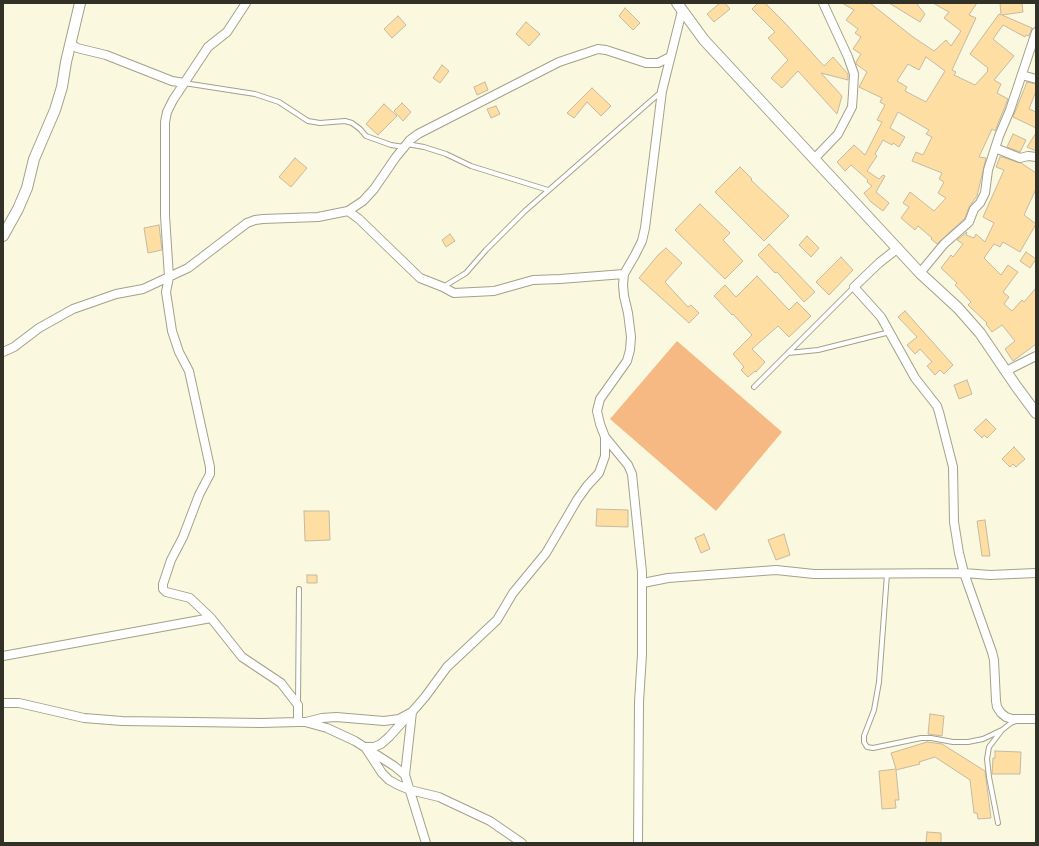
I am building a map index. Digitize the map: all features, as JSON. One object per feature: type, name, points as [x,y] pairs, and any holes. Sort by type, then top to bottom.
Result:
[{"type":"street","points":[[3,236],[18,210],[27,188],[34,159],[56,110],[80,3]]},
{"type":"street","points":[[246,3],[227,32],[208,47],[173,100],[165,122],[165,216],[169,278],[166,292],[172,331],[179,352],[189,371],[210,467],[210,474],[199,495],[184,537],[171,560],[163,584],[163,589],[166,592],[190,598],[211,618],[242,657],[281,683],[298,704],[301,722]]},
{"type":"street","points":[[815,158],[838,134],[852,107],[854,74],[848,57],[823,3]]},
{"type":"street","points":[[679,7],[704,40],[920,273],[958,308],[975,328],[1023,397],[1036,413]]},
{"type":"street","points":[[638,843],[639,702],[642,654],[643,583],[632,474],[628,465],[605,437],[597,411],[600,399],[628,361],[631,337],[622,285],[624,274],[636,255],[642,241],[645,228],[662,91],[679,7]]},
{"type":"street","points":[[920,273],[944,244],[969,222],[974,209],[980,203],[984,194],[988,170],[995,148],[1036,32]]},
{"type":"street","points":[[70,43],[77,48],[106,55],[172,81],[184,83]]},
{"type":"street","points":[[3,352],[14,347],[39,328],[73,309],[116,294],[143,290],[188,268],[247,223],[255,220],[318,217],[348,211],[363,201],[374,189],[405,146],[418,134],[559,62],[598,49],[606,50],[646,63],[658,62],[670,57]]},
{"type":"street","points":[[1022,75],[1036,80]]},
{"type":"street","points":[[995,148],[1020,158],[1028,156],[1036,157]]},
{"type":"street","points":[[348,211],[360,219],[420,278],[454,293],[494,291],[533,280],[560,280],[624,274]]},
{"type":"street","points":[[898,248],[879,263],[854,287],[881,317],[915,378],[939,412],[953,467],[954,522],[964,573],[992,652],[994,660],[996,701],[998,707],[1001,713],[1006,717],[1012,719],[1036,720]]},
{"type":"street","points":[[1006,371],[1036,356]]},
{"type":"street","points":[[365,747],[374,747],[381,744],[389,737],[425,697],[447,667],[497,620],[513,593],[546,553],[577,500],[599,473],[605,456],[605,437]]},
{"type":"street","points":[[643,583],[668,578],[776,570],[814,574],[964,573],[990,575],[1036,573]]},
{"type":"street","points":[[3,656],[211,618]]},
{"type":"street","points":[[3,703],[19,703],[84,718],[122,721],[261,723],[301,722],[336,717],[384,721],[399,719],[412,712]]},
{"type":"street","points":[[412,712],[405,775],[426,843]]},
{"type":"street","points":[[301,722],[327,728],[345,736],[365,747],[405,775]]},
{"type":"street","points":[[365,747],[382,773],[389,780],[410,790],[439,797],[456,804],[490,821],[522,843]]},
{"type":"lane","points":[[184,83],[189,85],[255,94],[279,102],[308,121],[320,123],[345,121],[352,123],[366,136],[391,145],[424,147],[446,154],[471,166],[548,190]]},
{"type":"lane","points":[[443,287],[466,273],[497,239],[548,190],[662,91]]},
{"type":"lane","points":[[754,387],[854,287]]},
{"type":"lane","points":[[787,353],[818,350],[890,332]]},
{"type":"lane","points":[[888,574],[879,682],[874,710],[864,736],[864,742],[867,747],[873,748],[921,738],[931,738],[953,742],[968,742],[983,739],[1002,730],[1011,723],[1022,719]]},
{"type":"lane","points":[[298,704],[299,589]]},
{"type":"lane","points":[[998,823],[987,759],[989,748],[1002,730]]},
{"type":"shaded area","points":[[677,341],[782,432],[716,511],[610,419]]},
{"type":"building","points":[[720,3],[725,3],[730,9],[714,22],[707,14]]},
{"type":"building","points":[[758,3],[765,3],[824,66],[833,57],[848,74],[848,80],[821,73],[842,96],[837,114],[798,71],[782,88],[771,78],[788,60],[768,38],[775,32],[752,9]]},
{"type":"building","points":[[842,3],[870,3],[913,37],[934,51],[946,40],[951,46],[961,31],[944,18],[949,12],[933,3],[977,3],[969,15],[976,18],[952,70],[956,72],[954,75],[975,85],[988,71],[988,68],[970,54],[999,14],[1001,15],[1000,3],[1022,3],[1023,12],[1002,15],[1032,28],[1029,36],[1026,35],[1025,37],[1003,25],[993,39],[1014,56],[994,80],[1001,84],[997,93],[1008,99],[995,131],[992,129],[979,157],[986,158],[977,196],[969,207],[965,218],[937,244],[918,226],[915,230],[901,218],[909,207],[903,203],[910,192],[934,211],[946,198],[938,193],[944,182],[939,179],[942,173],[912,161],[916,152],[923,155],[932,137],[926,134],[929,130],[898,112],[890,128],[905,137],[899,147],[893,143],[892,145],[883,140],[875,154],[877,156],[867,171],[879,179],[883,175],[885,176],[876,192],[889,203],[883,211],[871,202],[864,193],[872,186],[867,182],[868,180],[851,165],[845,171],[837,162],[854,145],[865,155],[882,122],[877,120],[885,105],[880,102],[882,98],[859,87],[867,72],[856,64],[861,54],[853,49],[861,37],[855,33],[858,29],[846,20],[854,10]],"holes":[[[926,57],[945,71],[926,102],[905,91],[907,87],[897,81],[908,64],[919,70]]]},
{"type":"building","points":[[889,3],[916,3],[925,14],[920,22]]},
{"type":"building","points":[[625,8],[640,23],[633,30],[619,16]]},
{"type":"building","points":[[398,16],[406,25],[392,38],[384,29]]},
{"type":"building","points":[[526,22],[540,34],[529,46],[516,34]]},
{"type":"building","points":[[442,65],[449,71],[440,83],[433,78]]},
{"type":"building","points":[[485,82],[488,90],[477,95],[474,87]]},
{"type":"building","points":[[1027,82],[1036,84],[1036,91],[1029,109],[1036,112],[1036,128],[1013,117]]},
{"type":"building","points":[[592,88],[611,106],[601,116],[587,102],[574,118],[567,113]]},
{"type":"building","points":[[402,103],[411,112],[403,121],[394,111]]},
{"type":"building","points":[[384,104],[397,116],[378,135],[366,124]]},
{"type":"building","points":[[496,106],[500,114],[491,118],[487,109]]},
{"type":"building","points":[[1036,133],[1036,151],[1027,147]]},
{"type":"building","points":[[1013,134],[1026,140],[1020,152],[1007,147]]},
{"type":"building","points":[[1000,157],[1021,163],[1036,173],[1036,189],[1024,215],[1036,224],[1020,252],[1003,242],[1000,247],[994,244],[984,258],[1001,275],[1008,265],[1018,272],[1003,292],[1009,297],[1004,304],[1012,311],[1022,300],[1024,302],[1036,288],[1036,344],[1013,361],[1005,349],[1015,341],[1002,325],[992,332],[986,324],[987,323],[968,305],[971,302],[955,285],[957,283],[941,268],[951,255],[953,257],[963,244],[957,240],[967,232],[966,235],[974,238],[976,234],[985,242],[994,223],[983,217],[1004,170],[996,167]]},
{"type":"building","points":[[295,158],[307,168],[291,187],[279,177]]},
{"type":"building","points":[[740,167],[752,179],[751,180],[789,216],[764,241],[715,192]]},
{"type":"building","points":[[700,204],[730,233],[723,240],[743,261],[725,279],[675,230]]},
{"type":"building","points":[[159,225],[162,250],[148,253],[144,228]]},
{"type":"building","points":[[450,234],[455,241],[446,247],[442,240]]},
{"type":"building","points":[[807,236],[819,248],[811,257],[799,245]]},
{"type":"building","points":[[769,244],[815,292],[804,302],[777,272],[775,273],[758,255]]},
{"type":"building","points":[[666,248],[682,263],[665,282],[688,307],[691,305],[699,313],[689,323],[639,278],[658,255]]},
{"type":"building","points":[[1026,252],[1036,259],[1030,268],[1020,261]]},
{"type":"building","points":[[841,257],[853,270],[829,295],[816,282]]},
{"type":"building","points":[[757,276],[789,310],[797,302],[811,316],[789,337],[778,326],[752,349],[765,362],[756,372],[755,371],[748,377],[741,370],[744,367],[733,354],[752,335],[714,296],[725,285],[736,297]]},
{"type":"building","points":[[905,311],[953,365],[944,374],[940,370],[935,375],[927,366],[932,362],[920,349],[915,354],[907,345],[917,337],[898,317]]},
{"type":"building","points":[[967,380],[972,394],[959,399],[954,385]]},
{"type":"building","points":[[986,419],[996,429],[987,438],[984,435],[982,438],[974,430]]},
{"type":"building","points":[[1014,447],[1025,459],[1016,467],[1013,464],[1010,467],[1002,459]]},
{"type":"building","points":[[597,509],[628,510],[628,527],[596,526]]},
{"type":"building","points":[[304,511],[329,511],[330,540],[305,541]]},
{"type":"building","points":[[985,520],[990,556],[982,556],[977,521]]},
{"type":"building","points":[[704,534],[710,549],[701,553],[695,538]]},
{"type":"building","points":[[784,534],[790,555],[776,560],[768,540]]},
{"type":"building","points":[[307,575],[317,575],[317,583],[307,583]]},
{"type":"building","points":[[930,714],[944,716],[942,736],[928,734]]},
{"type":"building","points":[[927,742],[942,744],[985,771],[991,818],[978,819],[977,813],[974,813],[970,780],[935,757],[919,762],[920,764],[896,770],[899,800],[895,800],[896,808],[882,809],[879,771],[896,769],[891,753]]},
{"type":"building","points":[[995,751],[1021,752],[1020,774],[992,774]]},
{"type":"building","points":[[927,832],[941,833],[941,843],[926,843]]}]
